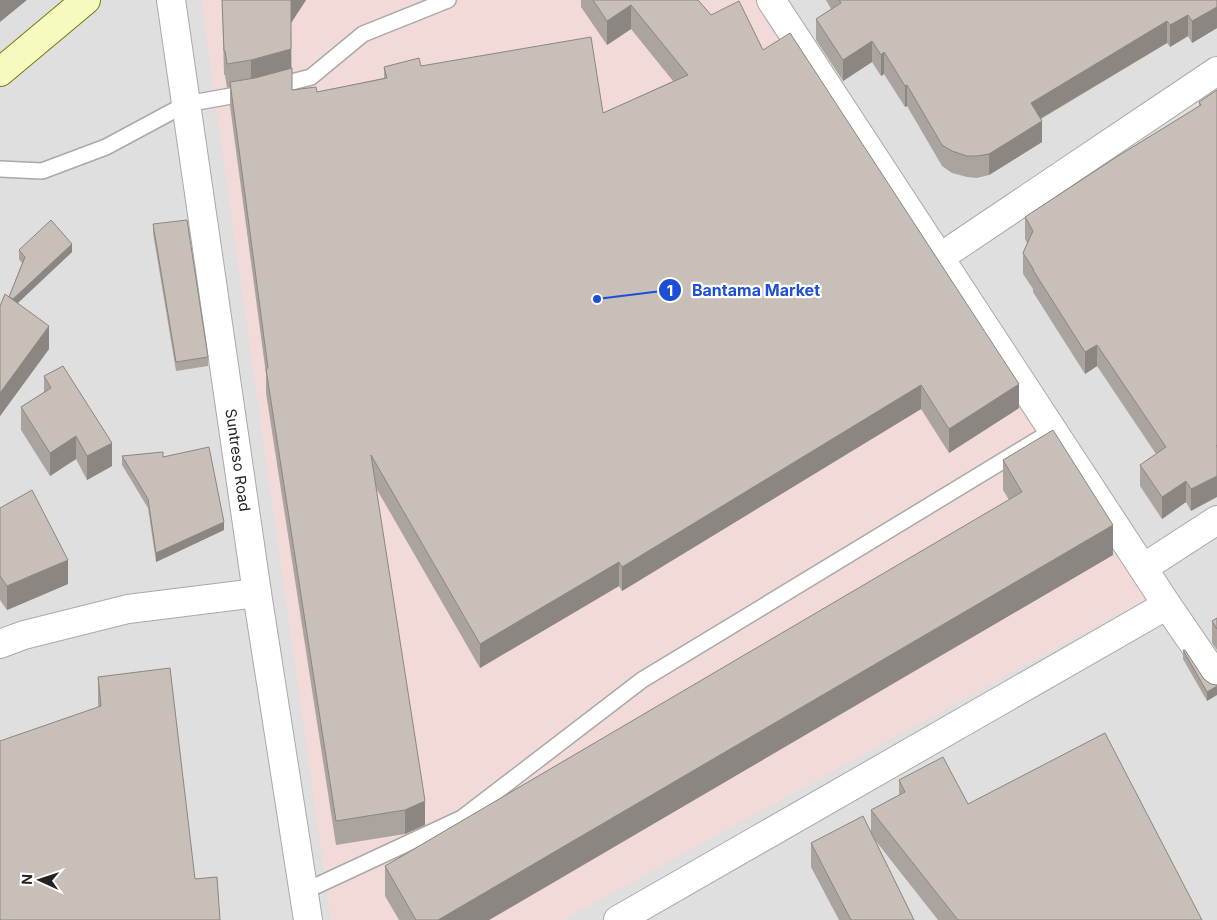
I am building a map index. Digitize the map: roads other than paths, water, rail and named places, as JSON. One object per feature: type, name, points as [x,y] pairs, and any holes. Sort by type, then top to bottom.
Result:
[{"type":"main road","points":[[0,72],[86,0]]},
{"type":"street","name":"Suntreso Road","points":[[171,0],[257,594],[308,920]]},
{"type":"street","points":[[770,0],[1166,605],[1217,678]]},
{"type":"street","points":[[939,258],[1217,71]]},
{"type":"street","points":[[1142,568],[1217,520]]},
{"type":"street","points":[[0,644],[128,608],[257,594]]},
{"type":"street","points":[[618,920],[1166,605]]},
{"type":"lane","points":[[0,169],[42,171],[106,147],[186,104],[253,93],[311,77],[362,34],[448,0]]},
{"type":"lane","points":[[303,892],[462,818],[642,680],[1052,430]]},
{"type":"place","name":"Bantama Market","points":[[597,299]]}]
